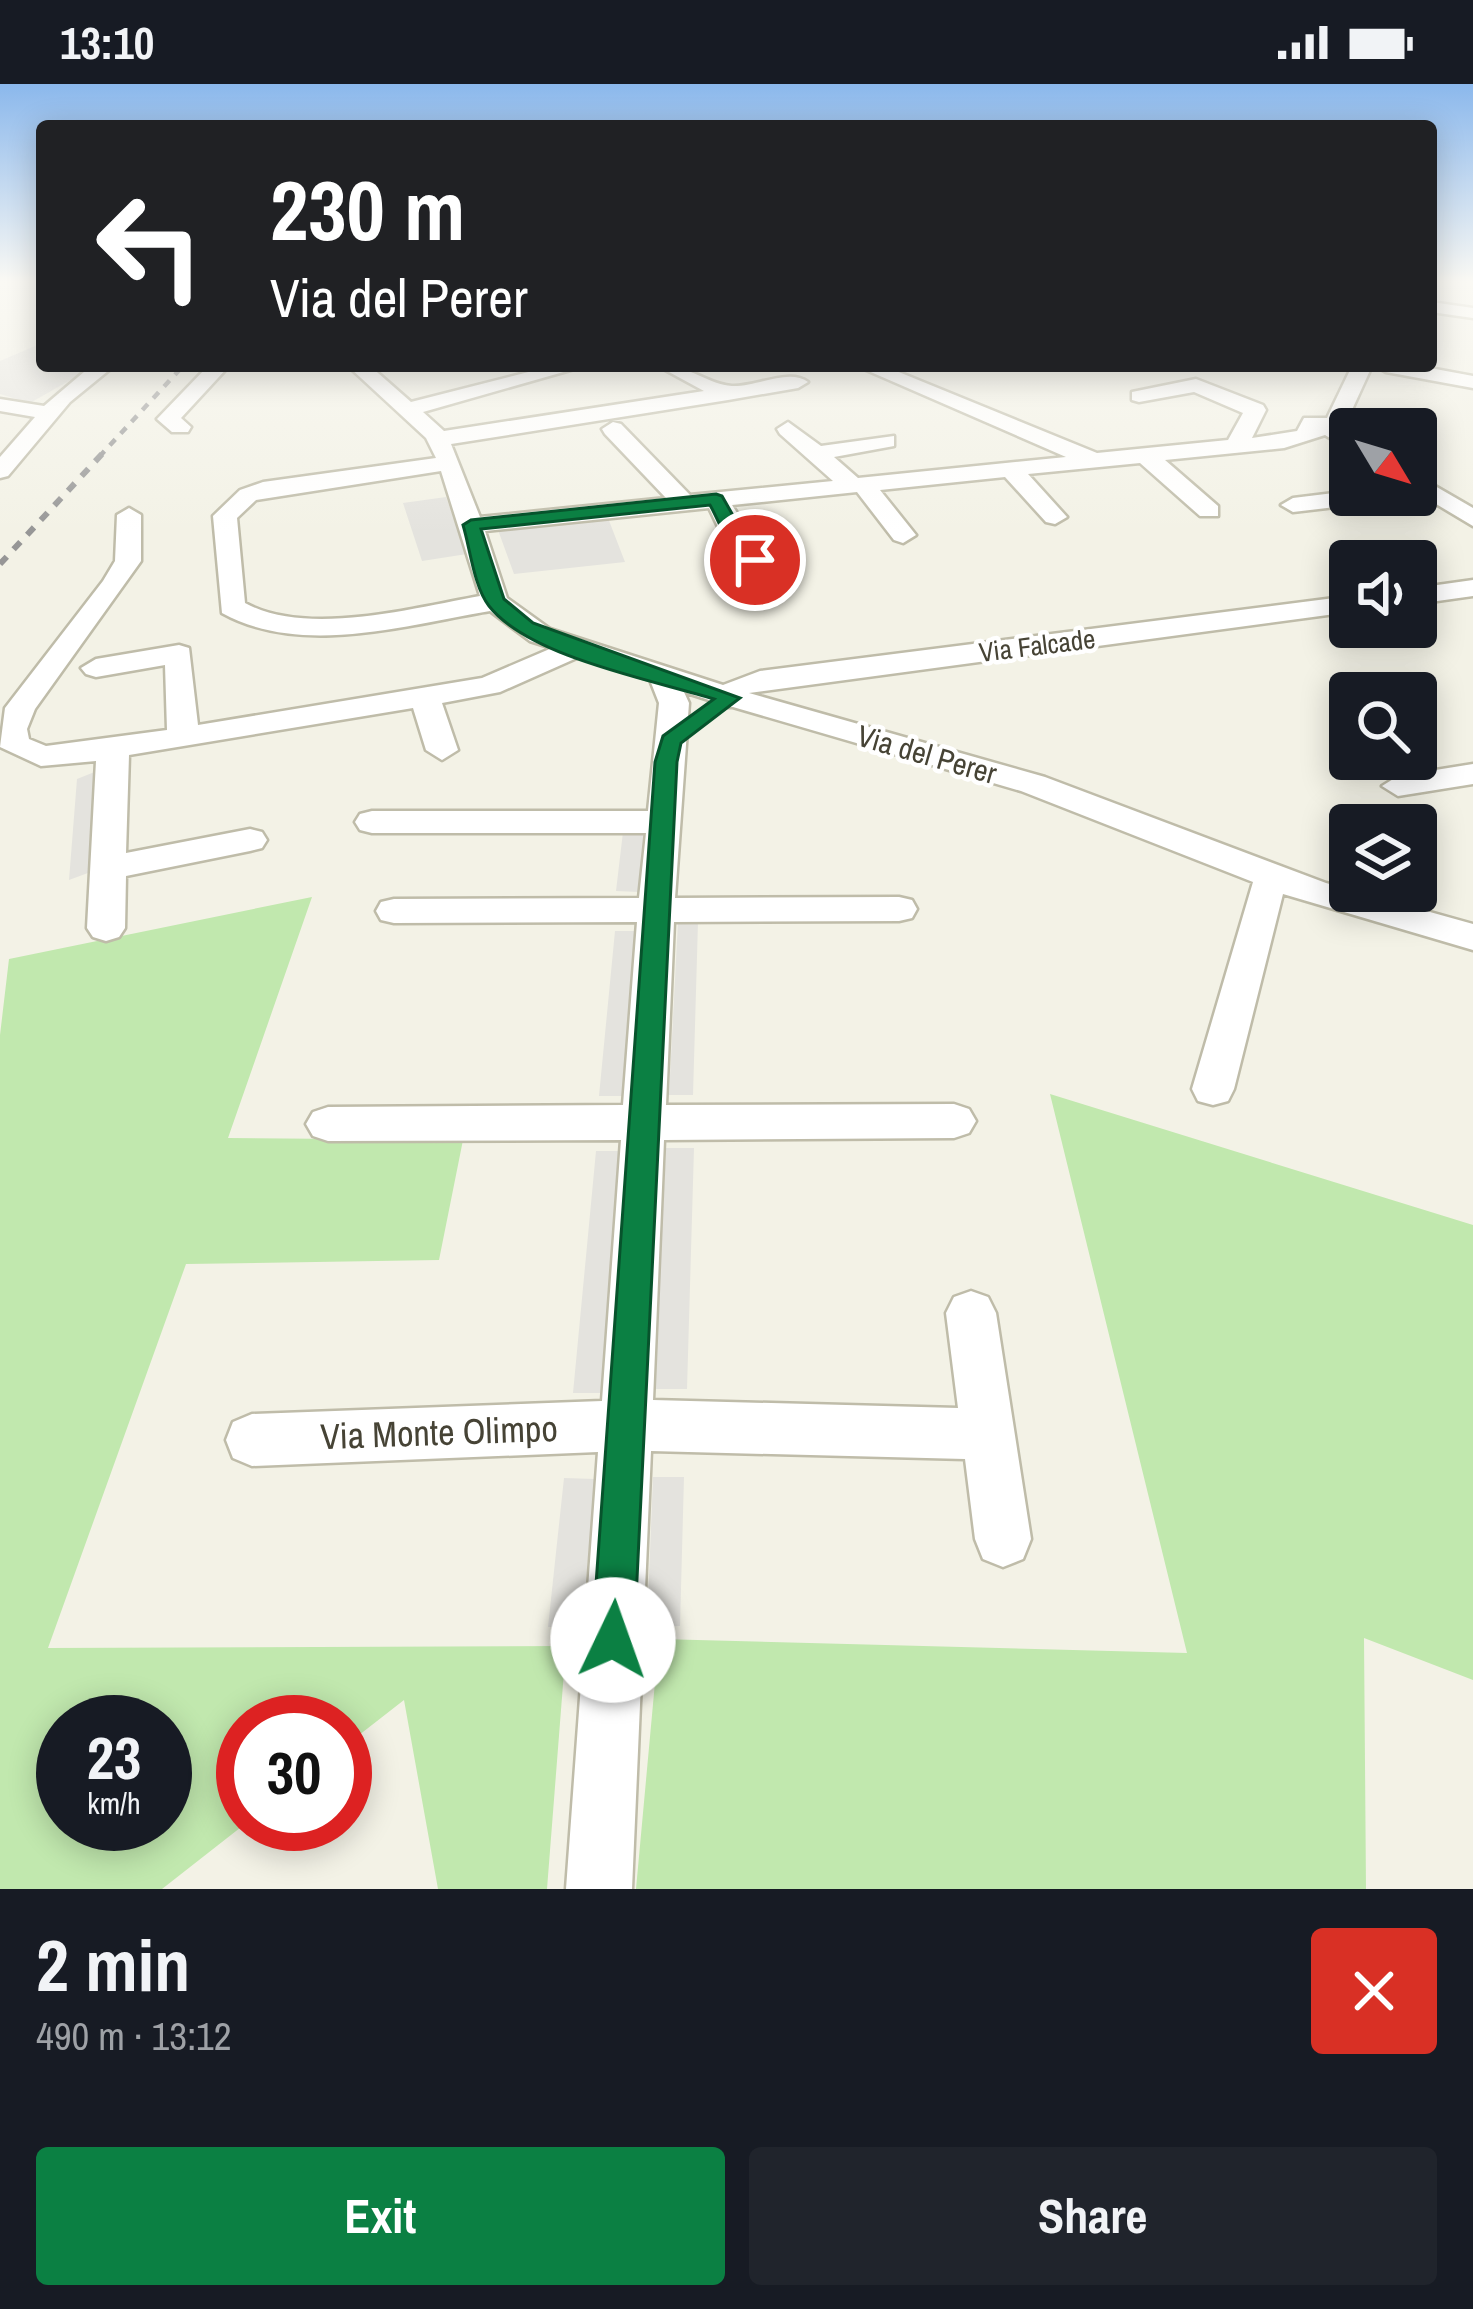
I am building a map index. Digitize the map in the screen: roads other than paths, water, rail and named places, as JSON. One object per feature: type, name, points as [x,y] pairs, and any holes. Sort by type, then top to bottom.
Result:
[{"type":"street","points":[[0,471],[63,398],[96,372]]},
{"type":"street","points":[[180,427],[168,419],[213,372]]},
{"type":"street","points":[[365,372],[411,409],[444,451],[495,602],[287,629],[254,621],[232,607],[225,516],[248,495],[444,451],[798,382]]},
{"type":"street","points":[[411,409],[553,372]]},
{"type":"street","points":[[681,372],[728,394]]},
{"type":"street","points":[[881,372],[1090,459]]},
{"type":"street","points":[[1197,372],[1329,432]]},
{"type":"street","points":[[1342,408],[1359,372]]},
{"type":"street","points":[[1419,372],[1473,382]]},
{"type":"street","points":[[1139,396],[1196,385],[1255,410],[1237,445]]},
{"type":"street","points":[[0,405],[51,414]]},
{"type":"street","points":[[613,429],[683,502]]},
{"type":"street","points":[[788,429],[858,485],[903,535]]},
{"type":"street","points":[[471,525],[1329,432]]},
{"type":"street","points":[[816,454],[886,441]]},
{"type":"street","points":[[1144,454],[1209,512]]},
{"type":"street","points":[[1010,469],[1055,518]]},
{"type":"street","points":[[1437,497],[1473,519]]},
{"type":"street","points":[[716,499],[762,573]]},
{"type":"street","points":[[1293,505],[1329,501]]},
{"type":"street","points":[[129,514],[128,561],[20,709],[11,729],[14,744],[41,756],[67,757],[489,686],[574,649]]},
{"type":"street","points":[[1437,593],[1473,589]]},
{"type":"street","name":"Via del Perer","points":[[495,602],[526,628],[574,649],[1033,784],[1274,878],[1374,912],[1473,938]]},
{"type":"street","name":"Via Falcade","points":[[730,698],[739,686],[760,680],[1329,607]]},
{"type":"street","points":[[96,668],[179,655],[183,736]]},
{"type":"street","points":[[598,1889],[656,910],[674,703],[662,676]]},
{"type":"street","points":[[424,697],[442,750]]},
{"type":"street","points":[[671,741],[730,698]]},
{"type":"street","points":[[106,928],[113,748]]},
{"type":"street","points":[[1398,786],[1473,773]]},
{"type":"street","points":[[372,822],[662,822]]},
{"type":"street","points":[[109,868],[250,840]]},
{"type":"street","points":[[1214,1089],[1263,898],[1274,878]]},
{"type":"street","points":[[394,911],[898,909]]},
{"type":"street","points":[[328,1124],[954,1121]]},
{"type":"street","points":[[971,1313],[1003,1539]]},
{"type":"street","name":"Via Monte Olimpo","points":[[252,1440],[625,1425],[989,1434]]},
{"type":"railway","points":[[99,457],[177,372]]},
{"type":"railway","points":[[0,564],[102,454]]}]
